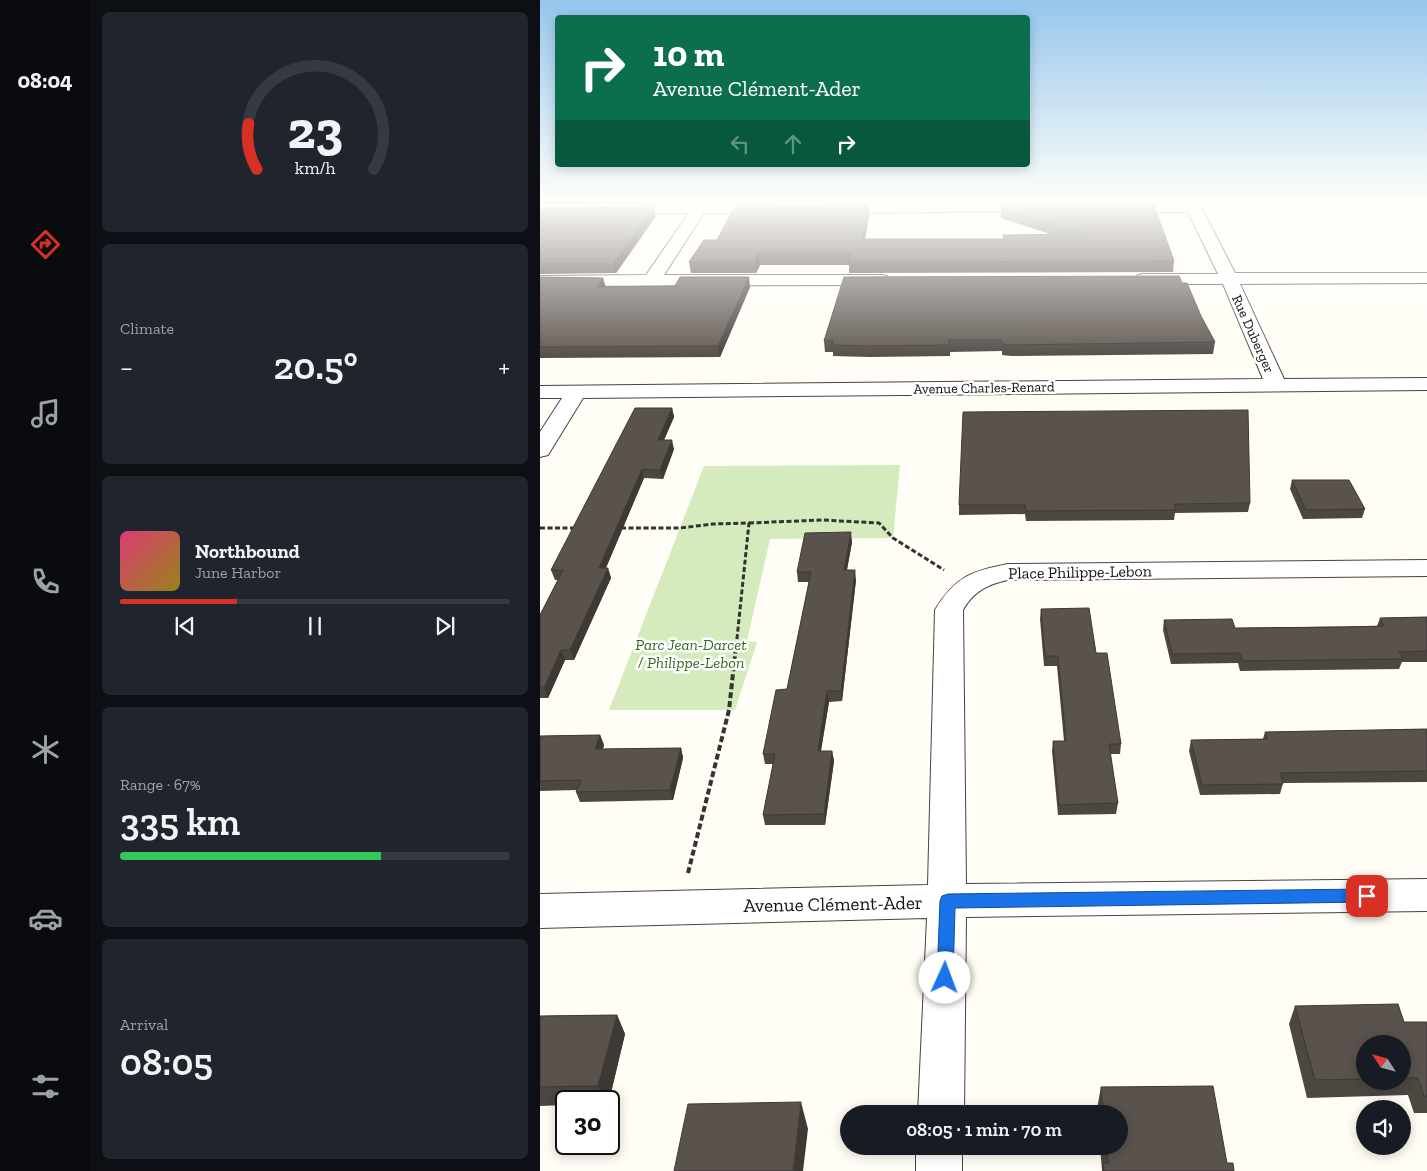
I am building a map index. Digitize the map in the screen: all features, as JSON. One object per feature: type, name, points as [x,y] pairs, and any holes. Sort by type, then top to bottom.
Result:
[{"type":"street","points":[[652,280],[669,256]]},
{"type":"street","name":"Rue Duberger","points":[[1218,256],[1276,385]]},
{"type":"street","points":[[1128,279],[1427,278]]},
{"type":"street","points":[[540,281],[900,280]]},
{"type":"street","name":"Avenue Charles-Renard","points":[[540,392],[1427,384]]},
{"type":"street","points":[[540,450],[576,392]]},
{"type":"street","name":"Place Philippe-Lebon","points":[[940,1105],[948,901],[949,610],[956,597],[968,585],[987,576],[1008,572],[1427,568]]},
{"type":"street","name":"Avenue Clément-Ader","points":[[540,911],[948,901],[1427,895]]},
{"type":"street","points":[[939,1171],[940,1155]]},
{"type":"path","points":[[615,528],[680,528],[713,524],[822,520],[879,523],[893,538],[968,585]]},
{"type":"path","points":[[680,908],[729,710],[749,523]]},
{"type":"path","points":[[540,528],[577,528]]},
{"type":"green space","name":"Parc Jean-Darcet / Philippe-Lebon","points":[[900,465],[893,538],[770,539],[747,641],[757,642],[735,710],[609,710],[704,466]]},
{"type":"building","points":[[540,256],[619,256],[613,264],[540,264]]},
{"type":"building","points":[[693,256],[757,256],[755,262],[689,262]]},
{"type":"building","points":[[850,256],[1172,256],[1174,261],[848,262]]},
{"type":"building","points":[[1179,276],[1182,283],[1187,283],[1201,316],[1215,342],[1011,345],[1002,344],[1002,340],[949,340],[949,345],[868,346],[832,345],[833,340],[824,341],[844,277]]},
{"type":"building","points":[[540,277],[603,278],[597,287],[675,286],[680,277],[749,277],[718,346],[540,347]]},
{"type":"building","points":[[635,408],[672,408],[658,440],[672,440],[660,470],[642,469],[599,568],[608,568],[570,650],[561,650],[544,688],[540,688],[540,615],[563,570],[551,570]]},
{"type":"building","points":[[1248,410],[1250,503],[1174,504],[1176,510],[1026,511],[1025,505],[959,505],[963,412]]},
{"type":"building","points":[[1292,480],[1349,480],[1365,509],[1306,510]]},
{"type":"building","points":[[851,532],[844,570],[855,570],[841,691],[827,691],[818,751],[832,751],[824,814],[763,815],[775,754],[763,754],[776,690],[787,689],[811,572],[797,572],[805,533]]},
{"type":"building","points":[[1089,608],[1096,653],[1107,653],[1121,744],[1109,744],[1118,803],[1059,805],[1053,741],[1066,741],[1058,656],[1045,656],[1041,609]]},
{"type":"building","points":[[1427,617],[1427,651],[1399,652],[1403,659],[1243,661],[1240,653],[1172,654],[1164,620],[1232,619],[1235,628],[1347,627],[1384,626],[1380,618]]},
{"type":"building","points":[[1427,729],[1427,771],[1280,773],[1283,784],[1202,785],[1191,740],[1268,739],[1265,732]]},
{"type":"building","points":[[600,735],[595,749],[681,748],[670,790],[576,792],[581,780],[540,781],[540,736]]},
{"type":"building","points":[[1398,1004],[1404,1022],[1427,1022],[1427,1096],[1424,1096],[1418,1078],[1411,1078],[1411,1035],[1356,1035],[1356,1079],[1315,1080],[1295,1006]]},
{"type":"building","points":[[617,1015],[598,1086],[540,1087],[540,1016]]},
{"type":"building","points":[[1213,1086],[1227,1163],[1233,1163],[1234,1171],[1104,1171],[1103,1163],[1108,1164],[1108,1155],[1128,1155],[1128,1105],[1102,1105],[1101,1087]]},
{"type":"building","points":[[801,1102],[793,1171],[674,1171],[688,1104]]},
{"type":"route","points":[[945,978],[948,901],[1367,896]]}]
